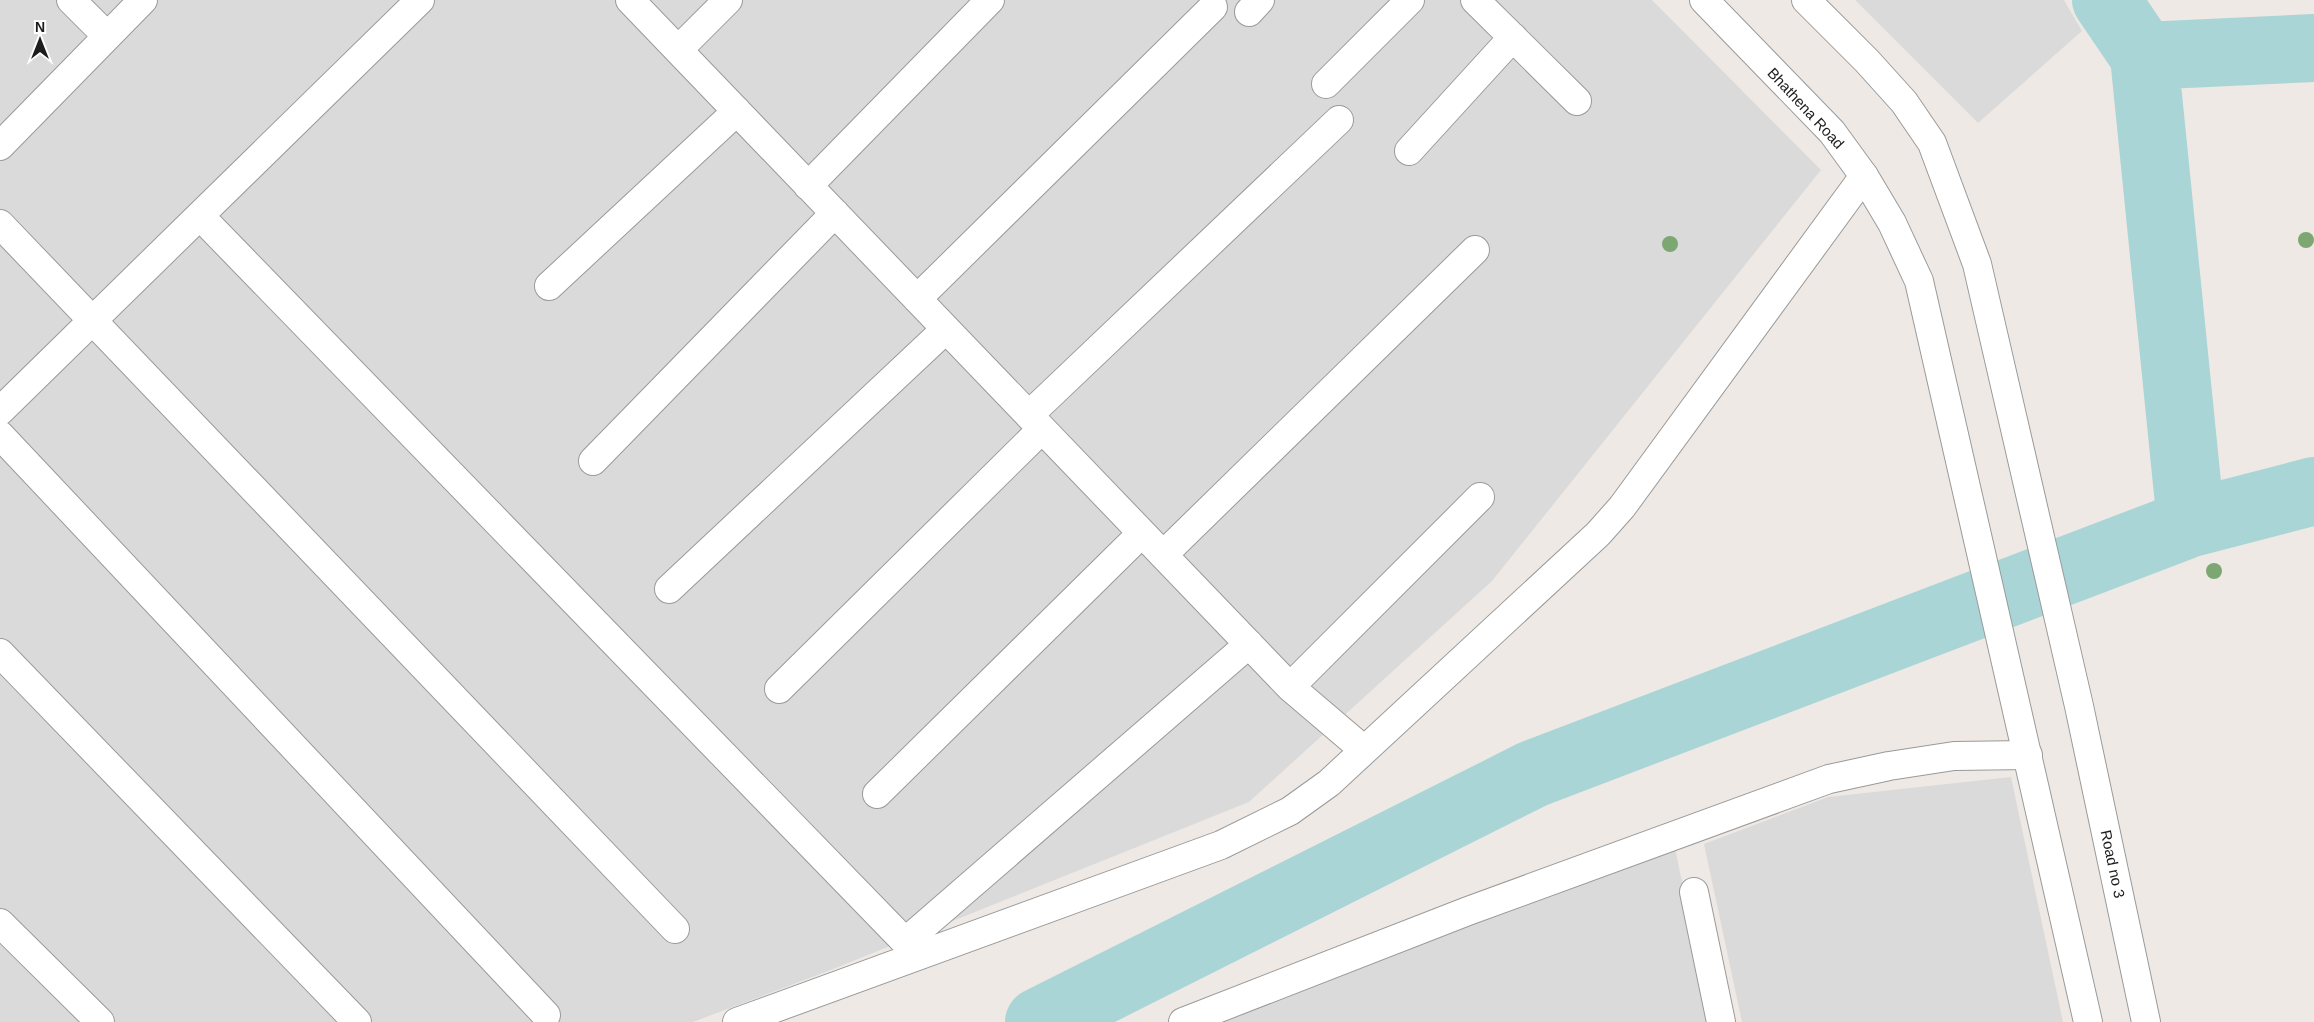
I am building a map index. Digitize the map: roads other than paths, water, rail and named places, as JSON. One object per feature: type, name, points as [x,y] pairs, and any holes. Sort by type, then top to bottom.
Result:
[{"type":"street","points":[[71,0],[107,36]]},
{"type":"street","points":[[0,146],[143,0]]},
{"type":"street","points":[[0,411],[420,0]]},
{"type":"street","points":[[630,0],[1290,687],[1364,750]]},
{"type":"street","points":[[678,50],[728,0]]},
{"type":"street","points":[[808,186],[990,0]]},
{"type":"street","points":[[1326,84],[1410,0]]},
{"type":"street","points":[[1475,0],[1578,101]]},
{"type":"street","name":"Bhathena Road","points":[[1704,0],[1832,132],[1864,176],[1892,223],[1919,281],[2028,755]]},
{"type":"street","name":"Road no 3","points":[[1806,0],[1867,61],[1904,102],[1932,143],[1977,264],[2079,706],[2146,1022]]},
{"type":"street","points":[[917,298],[1213,6]]},
{"type":"street","points":[[1409,151],[1513,37]]},
{"type":"street","points":[[549,286],[737,111]]},
{"type":"street","points":[[779,689],[1035,422],[1339,120]]},
{"type":"street","points":[[737,1022],[911,949],[1221,845],[1290,811],[1328,783],[1570,562],[1622,506],[1864,176]]},
{"type":"street","points":[[593,461],[835,213]]},
{"type":"street","points":[[200,216],[911,949]]},
{"type":"street","points":[[0,224],[675,929]]},
{"type":"street","points":[[1163,555],[1475,250]]},
{"type":"street","points":[[669,589],[946,329]]},
{"type":"street","points":[[0,435],[546,1015]]},
{"type":"street","points":[[1290,687],[1480,497]]},
{"type":"street","points":[[877,794],[1142,533]]},
{"type":"street","points":[[911,949],[1249,644]]},
{"type":"street","points":[[0,653],[357,1022]]},
{"type":"street","points":[[1183,1022],[1468,911],[1829,779],[1889,766],[1954,756],[2028,755],[2088,1022]]},
{"type":"street","points":[[1694,892],[1721,1022]]},
{"type":"street","points":[[0,923],[100,1022]]},
{"type":"waterway","points":[[2106,0],[2144,56],[2314,48]]},
{"type":"waterway","points":[[2144,56],[2191,523]]},
{"type":"waterway","points":[[1039,1022],[1533,774],[2191,523],[2314,491]]}]
